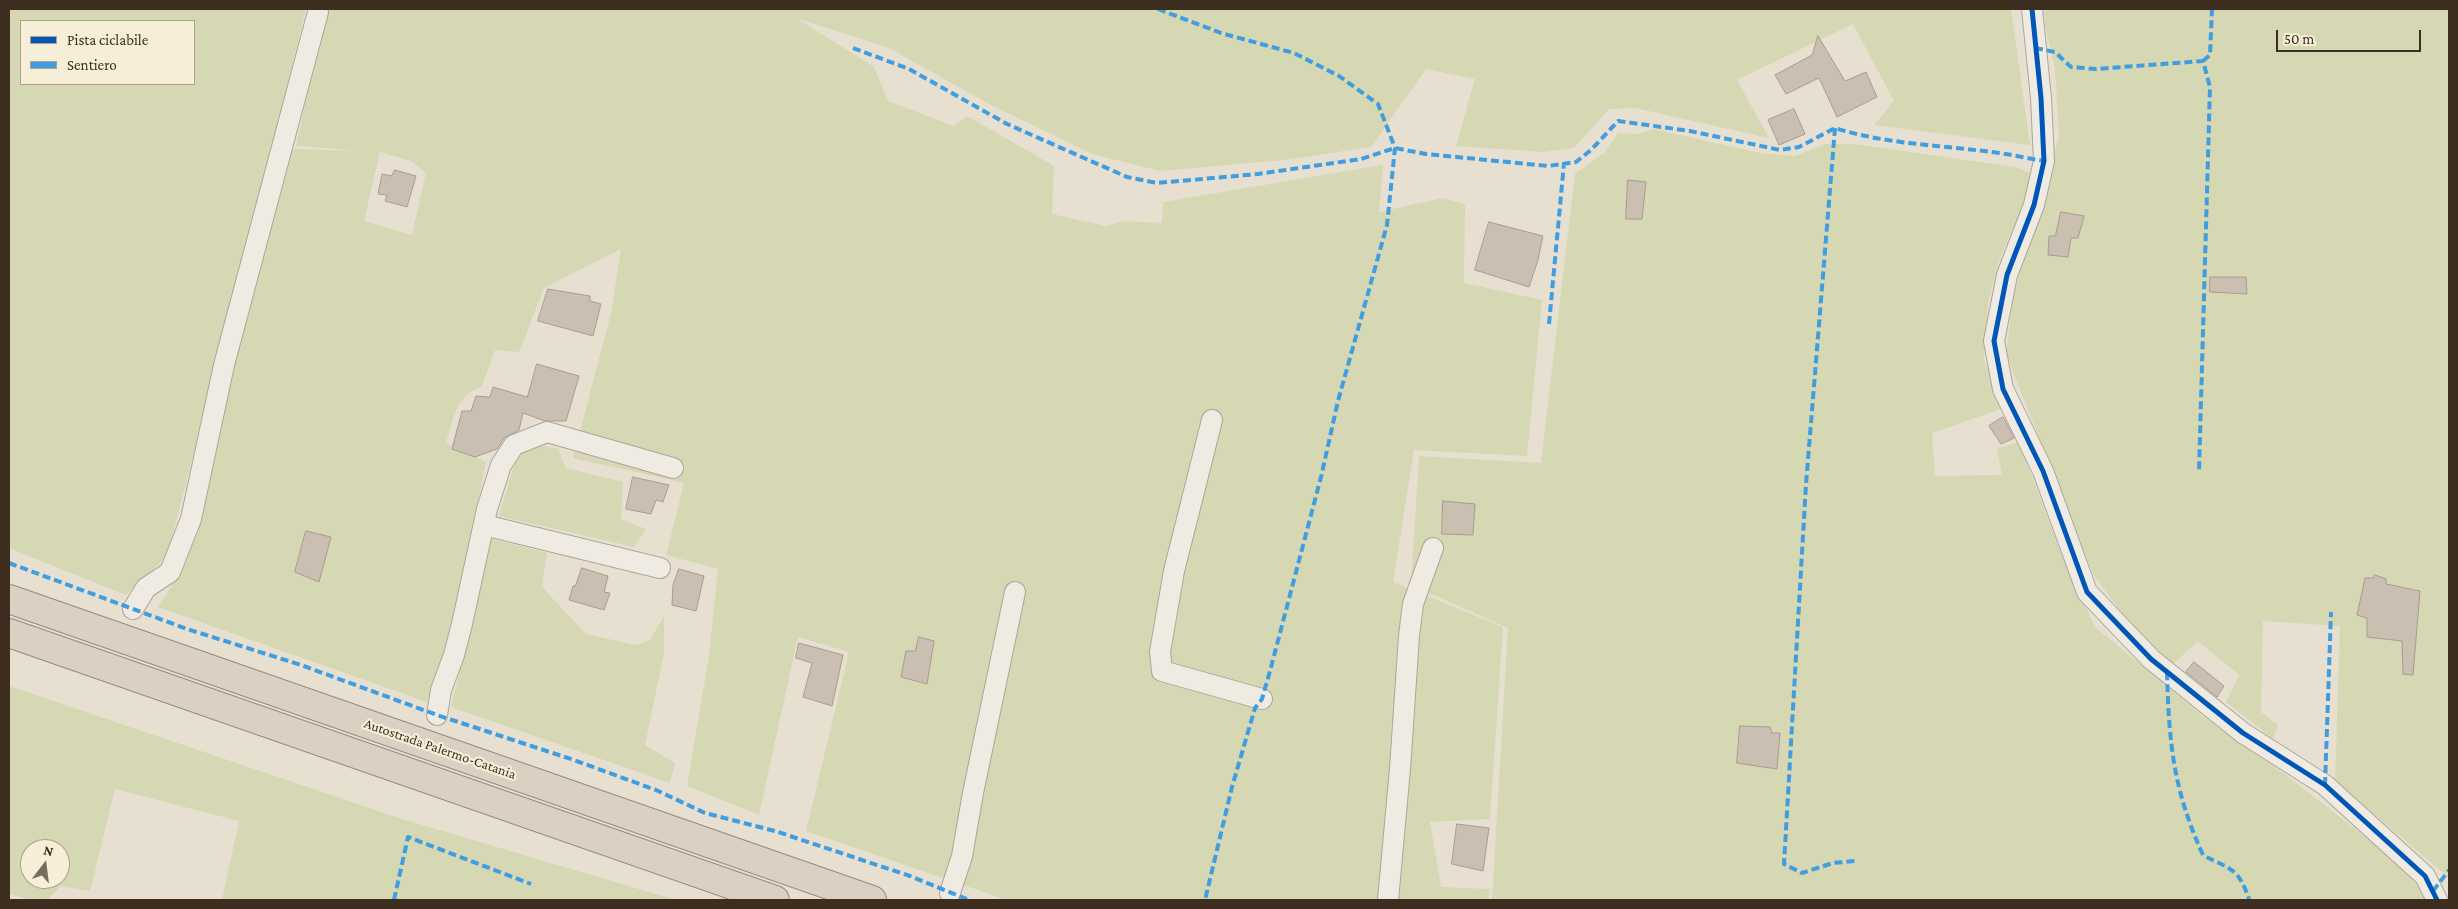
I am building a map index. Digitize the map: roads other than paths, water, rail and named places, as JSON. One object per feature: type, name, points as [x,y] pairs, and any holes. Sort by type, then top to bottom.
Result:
[{"type":"highway","name":"Autostrada Palermo-Catania","points":[[9,598],[872,900]]},
{"type":"highway","points":[[9,633],[775,900]]},
{"type":"street","points":[[2032,9],[2041,98],[2044,161],[2034,206],[2007,275],[1994,342],[2003,389],[2043,471],[2087,592],[2151,659],[2244,733],[2325,785],[2425,876],[2437,900]]},
{"type":"street","points":[[133,609],[146,588],[170,572],[190,519],[224,365],[318,12]]},
{"type":"street","points":[[1212,420],[1174,571],[1160,652],[1162,671],[1262,699]]},
{"type":"street","points":[[437,715],[441,690],[454,655],[484,525],[501,465],[514,446],[547,432],[673,468]]},
{"type":"street","points":[[484,525],[660,568]]},
{"type":"street","points":[[1388,900],[1401,760],[1408,636],[1413,604],[1432,548]]},
{"type":"street","points":[[950,893],[962,856],[972,793],[1015,592]]}]
